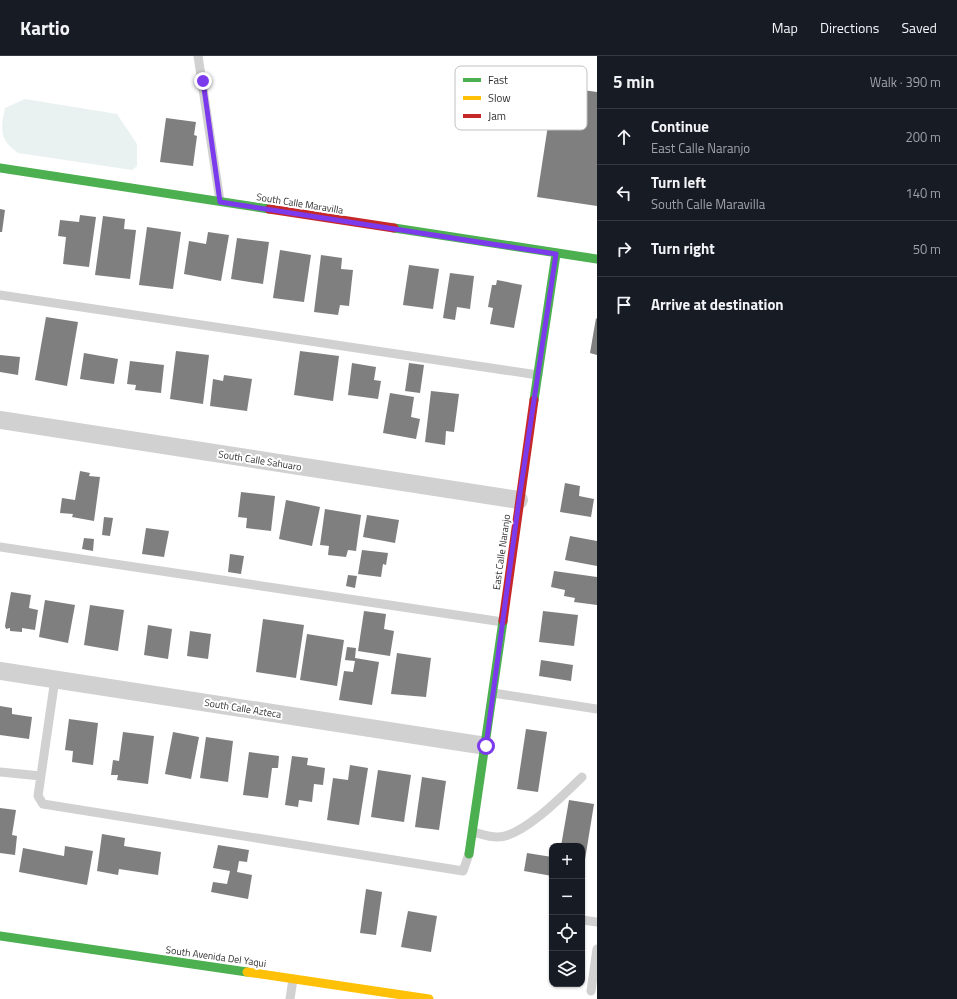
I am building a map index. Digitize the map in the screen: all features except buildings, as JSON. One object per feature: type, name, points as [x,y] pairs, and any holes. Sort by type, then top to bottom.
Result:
[{"type":"street","name":"South Calle Maravilla","points":[[0,168],[556,254],[597,259]]},
{"type":"street","name":"East Calle Naranjo","points":[[469,854],[486,746],[519,500],[556,254]]},
{"type":"street","name":"South Calle Sahuaro","points":[[0,420],[519,500]]},
{"type":"street","name":"South Calle Azteca","points":[[0,671],[486,746]]},
{"type":"street","name":"South Avenida Del Yaqui","points":[[0,936],[429,999]]},
{"type":"lane","points":[[198,56],[220,202]]},
{"type":"lane","points":[[0,295],[538,375]]},
{"type":"lane","points":[[0,547],[503,622]]},
{"type":"lane","points":[[55,679],[38,796],[44,804],[54,807],[463,871],[469,854]]},
{"type":"lane","points":[[493,693],[597,709]]},
{"type":"lane","points":[[0,772],[41,776]]},
{"type":"lane","points":[[473,832],[498,837],[517,833],[557,801],[582,776]]},
{"type":"lane","points":[[585,920],[597,922]]},
{"type":"lane","points":[[591,991],[597,949]]},
{"type":"lane","points":[[290,999],[293,979]]},
{"type":"shaded area","points":[[25,99],[117,114],[137,144],[137,166],[132,170],[18,153],[8,144],[5,139],[2,122],[5,108]]},
{"type":"traffic: fast","points":[[0,168],[269,209]]},
{"type":"traffic: fast","points":[[394,228],[597,259]]},
{"type":"traffic: fast","points":[[534,400],[556,254]]},
{"type":"traffic: fast","points":[[469,854],[503,621]]},
{"type":"traffic: fast","points":[[0,936],[247,972]]},
{"type":"traffic: slow","points":[[247,972],[429,999]]},
{"type":"traffic: jam","points":[[269,209],[394,228]]},
{"type":"traffic: jam","points":[[503,621],[534,400]]},
{"type":"route","points":[[203,81],[220,202],[556,254],[519,500],[486,746]]}]
